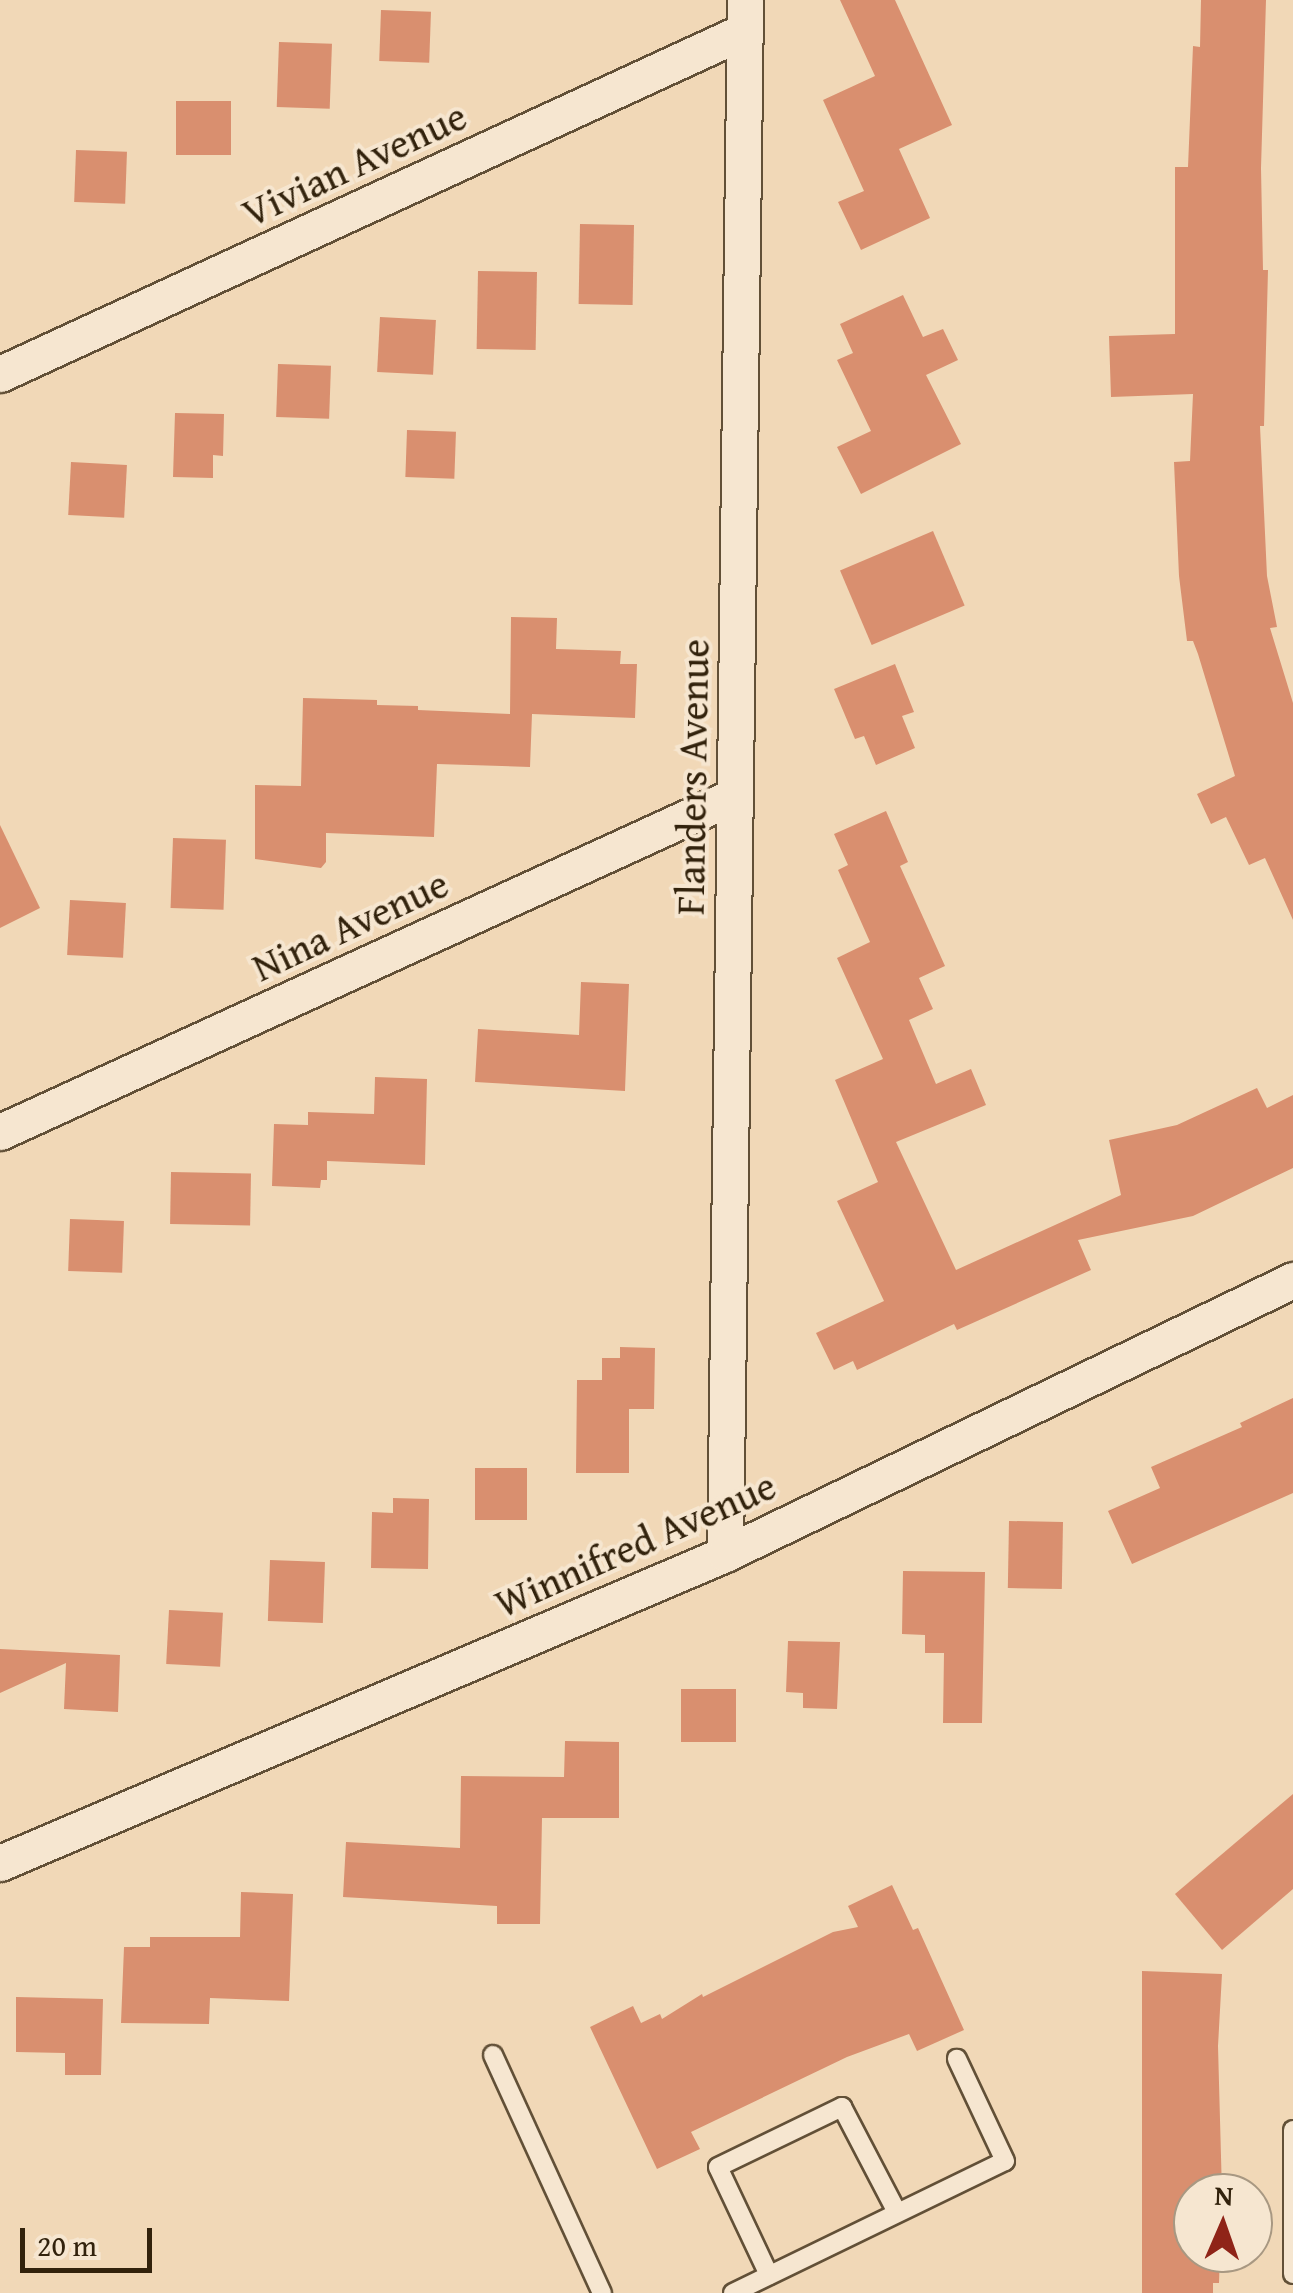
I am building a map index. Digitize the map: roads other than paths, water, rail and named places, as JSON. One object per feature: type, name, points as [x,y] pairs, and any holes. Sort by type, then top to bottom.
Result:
[{"type":"street","name":"Vivian Avenue","points":[[0,374],[745,16]]},
{"type":"street","name":"Flanders Avenue","points":[[725,1554],[745,16]]},
{"type":"street","name":"Nina Avenue","points":[[0,1132],[734,796]]},
{"type":"street","name":"Winnifred Avenue","points":[[0,1862],[725,1554],[1293,1280]]},
{"type":"lane","points":[[493,2055],[602,2293]]},
{"type":"lane","points":[[733,2293],[1004,2162],[958,2058]]},
{"type":"lane","points":[[769,2275],[718,2167],[736,2158],[842,2107],[897,2212]]},
{"type":"lane","points":[[1293,2130],[1293,2274]]}]
